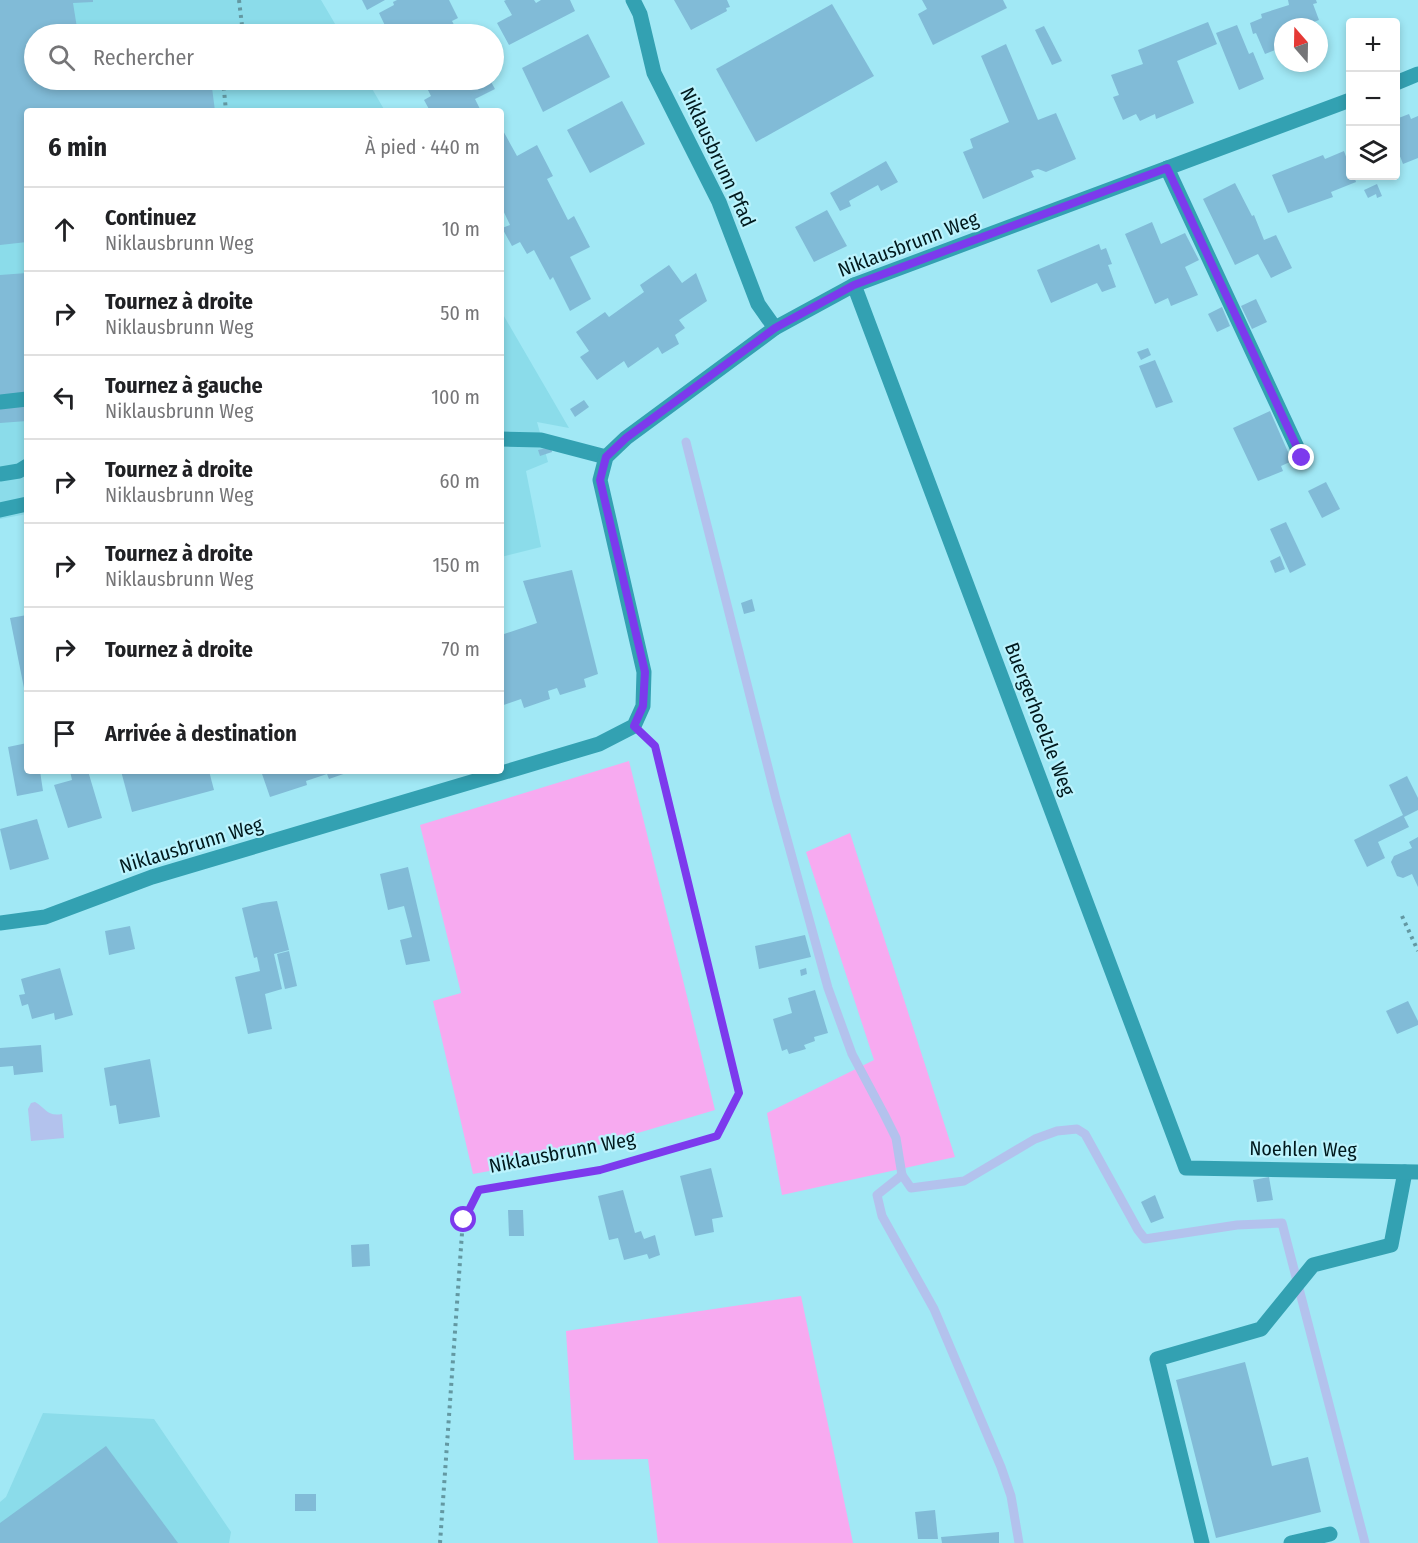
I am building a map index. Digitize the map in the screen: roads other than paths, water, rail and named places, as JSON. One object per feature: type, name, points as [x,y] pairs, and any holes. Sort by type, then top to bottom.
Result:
[{"type":"street","name":"Niklausbrunn Pfad","points":[[633,0],[640,14],[654,73],[719,202],[758,304],[775,328]]},
{"type":"street","points":[[1400,81],[1418,75]]},
{"type":"street","name":"Niklausbrunn Weg","points":[[504,772],[599,744],[634,726],[643,706],[645,672],[600,480],[606,457],[626,438],[775,328],[854,285],[1346,101]]},
{"type":"street","points":[[1167,168],[1302,458]]},
{"type":"street","name":"Buergerhoelzle Weg","points":[[854,285],[1186,1168]]},
{"type":"street","points":[[0,402],[24,399]]},
{"type":"street","points":[[504,439],[541,440],[606,457]]},
{"type":"street","points":[[0,474],[24,468]]},
{"type":"street","points":[[0,510],[24,505]]},
{"type":"street","name":"Niklausbrunn Weg","points":[[0,923],[45,917],[152,877],[498,774]]},
{"type":"street","name":"Noehlen Weg","points":[[1186,1168],[1411,1172]]},
{"type":"street","points":[[1202,1543],[1157,1359],[1261,1329],[1313,1265],[1391,1245],[1411,1172]]},
{"type":"street","points":[[1292,1543],[1330,1534]]},
{"type":"waterway","points":[[686,442],[776,799],[828,988],[852,1054],[896,1138],[902,1175],[877,1195],[882,1216],[934,1309],[1001,1467],[1011,1496],[1019,1543]]},
{"type":"waterway","points":[[902,1175],[911,1188],[964,1181],[1035,1139],[1057,1131],[1077,1129],[1085,1134],[1145,1239],[1237,1225],[1282,1223],[1365,1543]]}]
